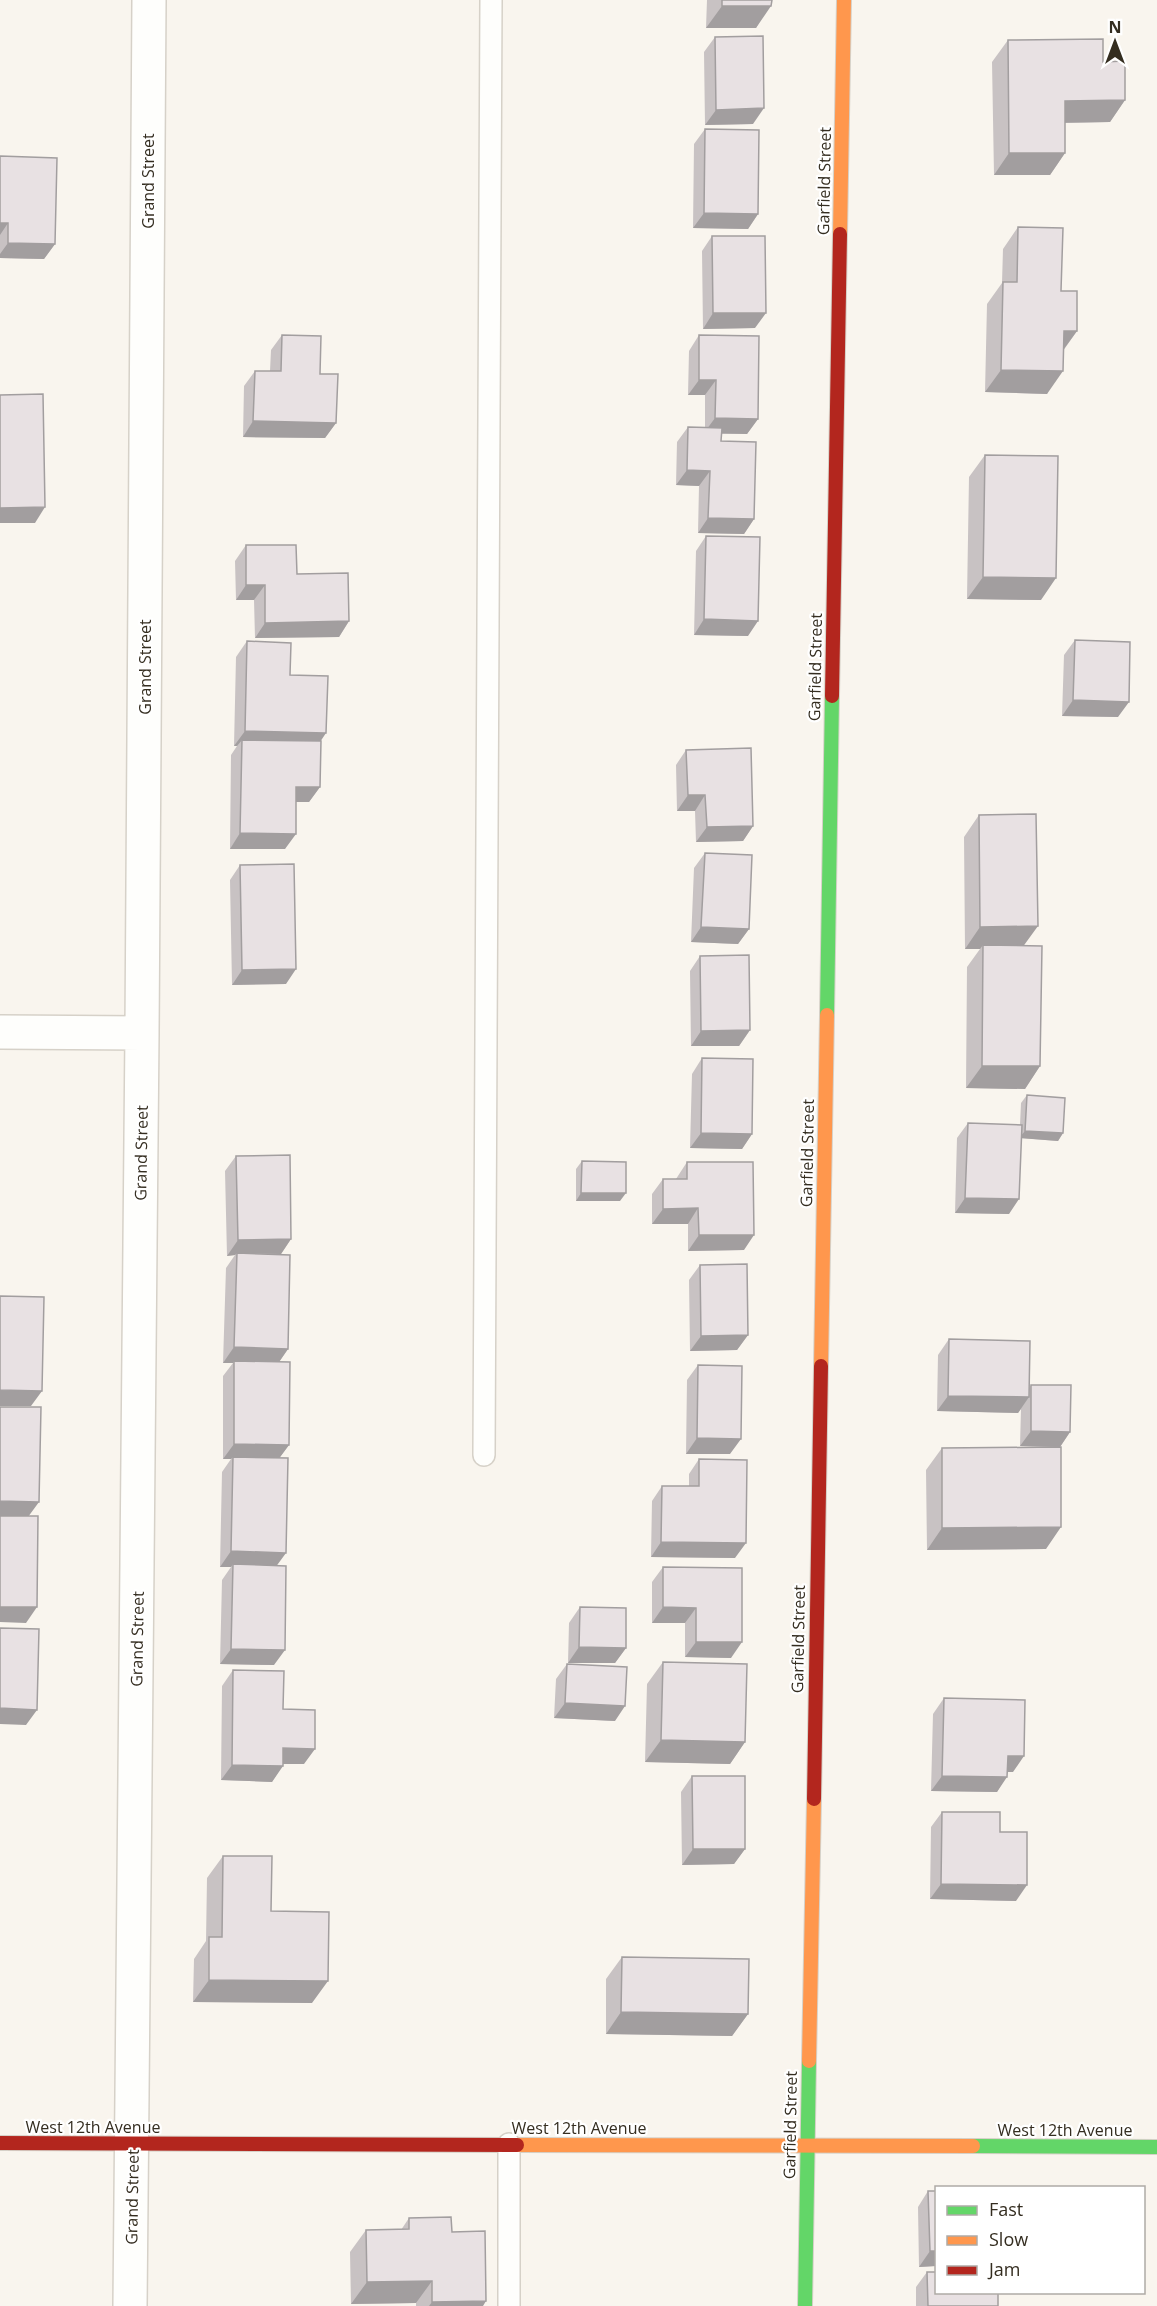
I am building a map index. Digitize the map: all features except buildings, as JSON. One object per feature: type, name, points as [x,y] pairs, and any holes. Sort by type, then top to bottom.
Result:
[{"type":"street","name":"Grand Street","points":[[130,2306],[149,0]]},
{"type":"street","name":"Garfield Street","points":[[805,2306],[844,0]]},
{"type":"street","points":[[0,1032],[142,1033]]},
{"type":"street","name":"West 12th Avenue","points":[[0,2143],[1157,2147]]},
{"type":"lane","points":[[484,1455],[491,0]]},
{"type":"lane","points":[[509,2144],[509,2306]]},
{"type":"traffic: fast","points":[[827,1015],[832,696]]},
{"type":"traffic: fast","points":[[805,2306],[809,2061]]},
{"type":"traffic: fast","points":[[973,2146],[1157,2147]]},
{"type":"traffic: slow","points":[[840,234],[844,0]]},
{"type":"traffic: slow","points":[[821,1366],[827,1015]]},
{"type":"traffic: slow","points":[[809,2061],[814,1799]]},
{"type":"traffic: slow","points":[[517,2145],[973,2146]]},
{"type":"traffic: jam","points":[[832,696],[840,234]]},
{"type":"traffic: jam","points":[[814,1799],[821,1366]]},
{"type":"traffic: jam","points":[[0,2143],[517,2145]]}]
